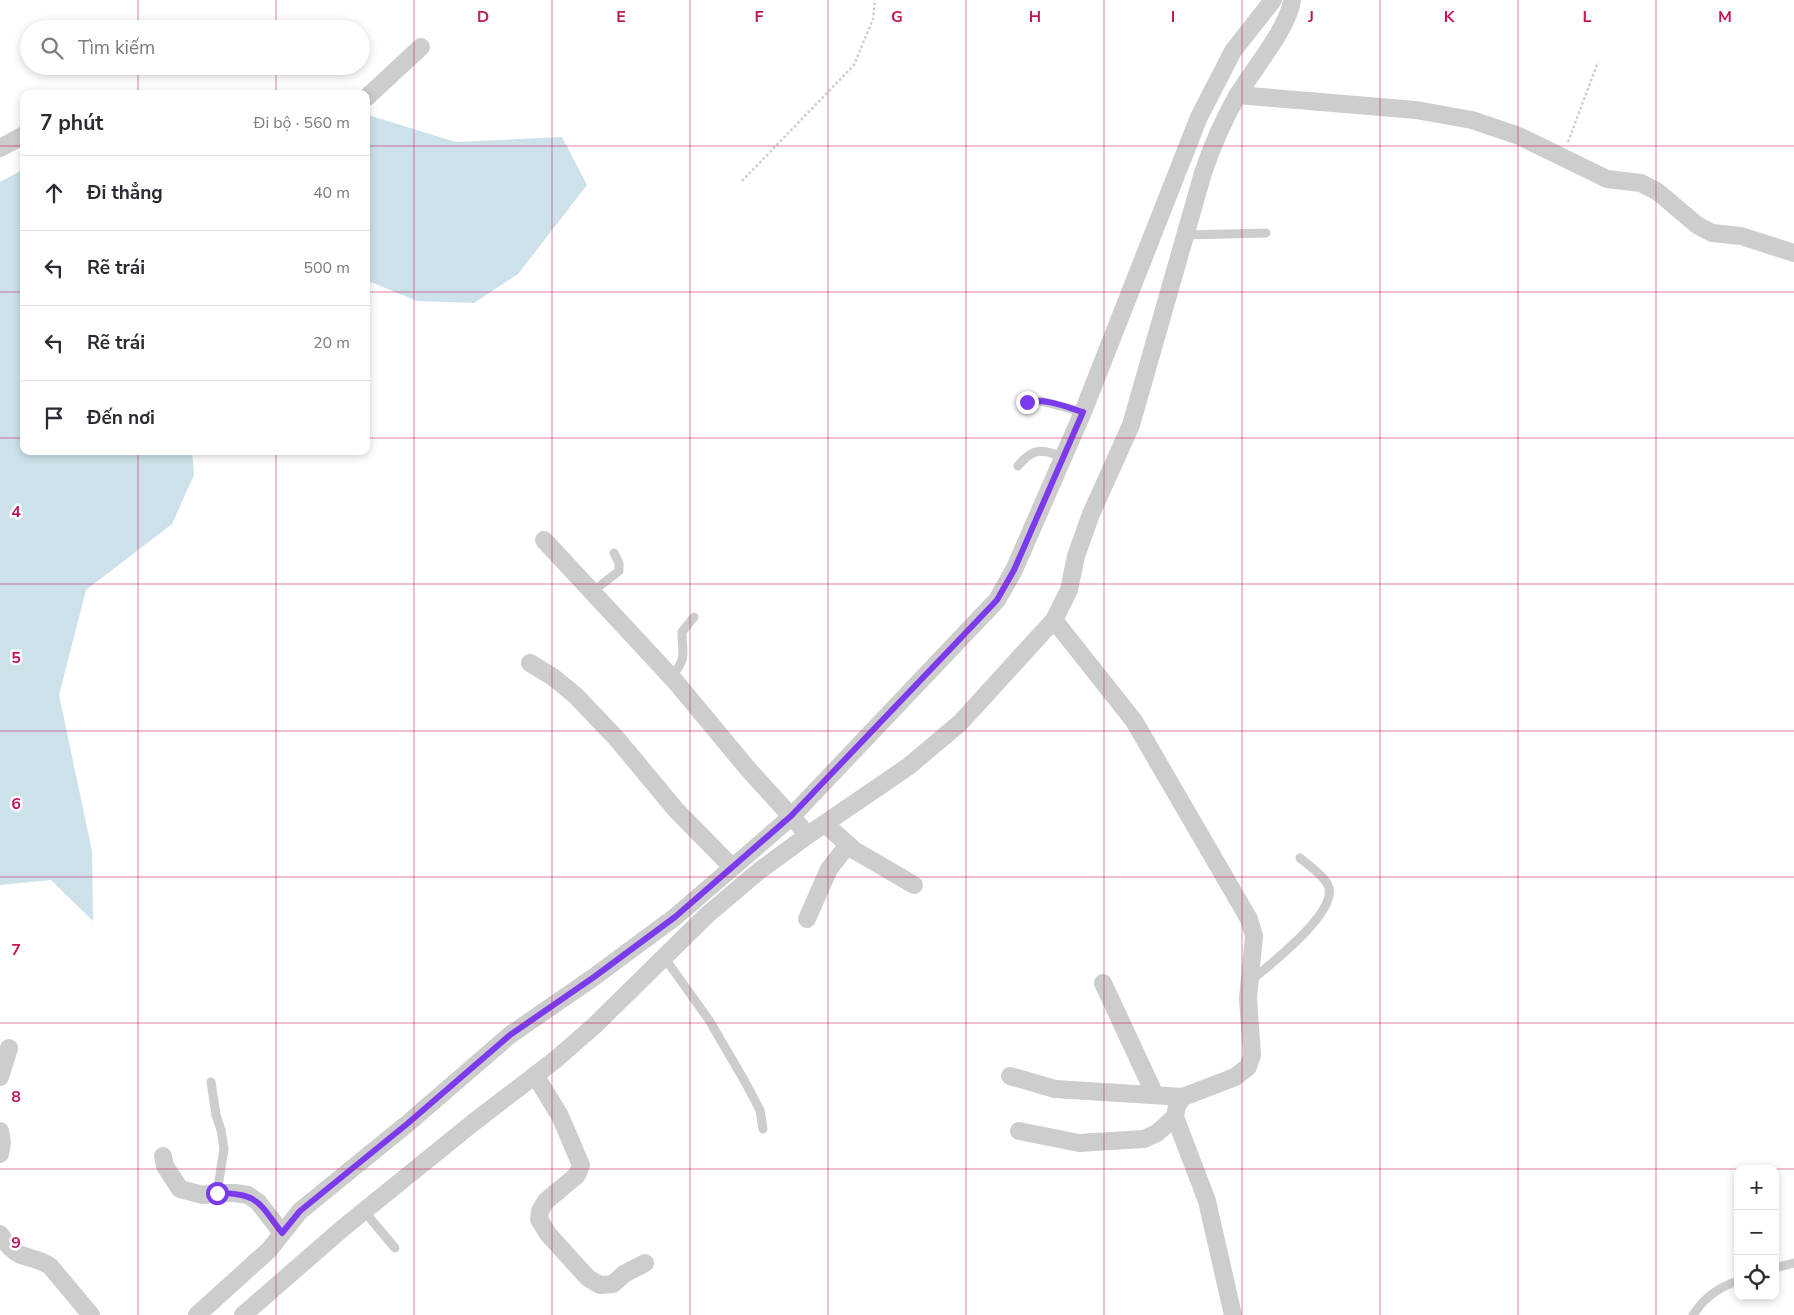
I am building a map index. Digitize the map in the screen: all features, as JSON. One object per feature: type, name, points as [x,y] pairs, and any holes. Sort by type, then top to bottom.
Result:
[{"type":"street","points":[[242,1315],[364,1211],[594,1026],[707,915],[760,871],[997,600],[1014,570],[1083,412],[1199,116],[1233,51],[1272,0]]},
{"type":"street","points":[[197,1315],[269,1250],[300,1211],[407,1124],[510,1035],[594,977],[675,917],[732,868],[799,825],[825,824],[910,766],[960,723],[1054,620],[1069,590],[1076,556],[1090,514],[1131,425],[1203,173],[1216,136],[1238,95],[1284,24],[1291,4]]},
{"type":"street","points":[[370,94],[421,47]]},
{"type":"street","points":[[1238,95],[1416,110],[1472,120],[1519,136],[1608,179],[1641,183],[1658,192],[1697,225],[1712,233],[1741,236],[1794,253]]},
{"type":"street","points":[[0,148],[20,137]]},
{"type":"street","points":[[544,540],[671,677],[748,769],[799,825]]},
{"type":"street","points":[[1010,1076],[1055,1089],[1183,1097],[1236,1077],[1248,1066],[1252,1055],[1248,998],[1254,936],[1249,919],[1134,721],[1054,620]]},
{"type":"street","points":[[530,664],[553,677],[576,696],[617,738],[676,810],[732,868]]},
{"type":"street","points":[[825,824],[862,855],[914,885]]},
{"type":"street","points":[[807,920],[829,869],[848,844]]},
{"type":"street","points":[[1103,983],[1155,1096]]},
{"type":"street","points":[[0,1077],[9,1048]]},
{"type":"street","points":[[535,1075],[560,1116],[581,1165],[577,1175],[546,1201],[540,1211],[539,1219],[548,1234],[588,1278],[600,1285],[613,1284],[624,1274],[645,1263]]},
{"type":"street","points":[[1183,1097],[1177,1106],[1176,1117],[1207,1200],[1232,1315]]},
{"type":"street","points":[[1019,1131],[1080,1143],[1144,1139],[1158,1133],[1176,1117]]},
{"type":"street","points":[[0,1131],[2,1142],[0,1154]]},
{"type":"street","points":[[164,1156],[165,1166],[180,1189],[203,1195],[235,1193],[248,1195],[258,1202],[282,1233]]},
{"type":"street","points":[[0,1234],[7,1245],[18,1254],[42,1260],[50,1266],[91,1315]]},
{"type":"lane","points":[[1186,235],[1266,233]]},
{"type":"lane","points":[[1027,402],[1047,402],[1083,412]]},
{"type":"lane","points":[[1018,466],[1027,454],[1037,451],[1045,451],[1064,457]]},
{"type":"lane","points":[[592,592],[619,571],[619,563],[614,553]]},
{"type":"lane","points":[[671,677],[679,668],[684,657],[682,632],[694,617]]},
{"type":"lane","points":[[1250,981],[1289,948],[1322,912],[1329,887],[1300,858]]},
{"type":"lane","points":[[664,957],[709,1020],[744,1080],[760,1110],[763,1128]]},
{"type":"lane","points":[[211,1082],[224,1149],[217,1193]]},
{"type":"lane","points":[[364,1211],[395,1248]]},
{"type":"lane","points":[[1779,1267],[1794,1263]]},
{"type":"lane","points":[[1693,1315],[1708,1296],[1727,1284],[1734,1282]]},
{"type":"path","points":[[742,182],[854,65],[873,19],[874,0]]},
{"type":"path","points":[[1562,158],[1598,62]]},
{"type":"water","points":[[370,116],[456,142],[562,137],[587,185],[518,274],[474,303],[417,301],[370,282]]},
{"type":"water","points":[[20,171],[20,455],[192,455],[194,475],[172,524],[86,590],[59,695],[92,851],[93,921],[51,880],[0,885],[0,182]]},
{"type":"route","points":[[217,1193],[248,1195],[258,1202],[282,1233],[300,1211],[407,1124],[510,1035],[551,1008],[675,917],[791,816],[997,600],[1014,570],[1083,412],[1047,402],[1027,402]]}]
